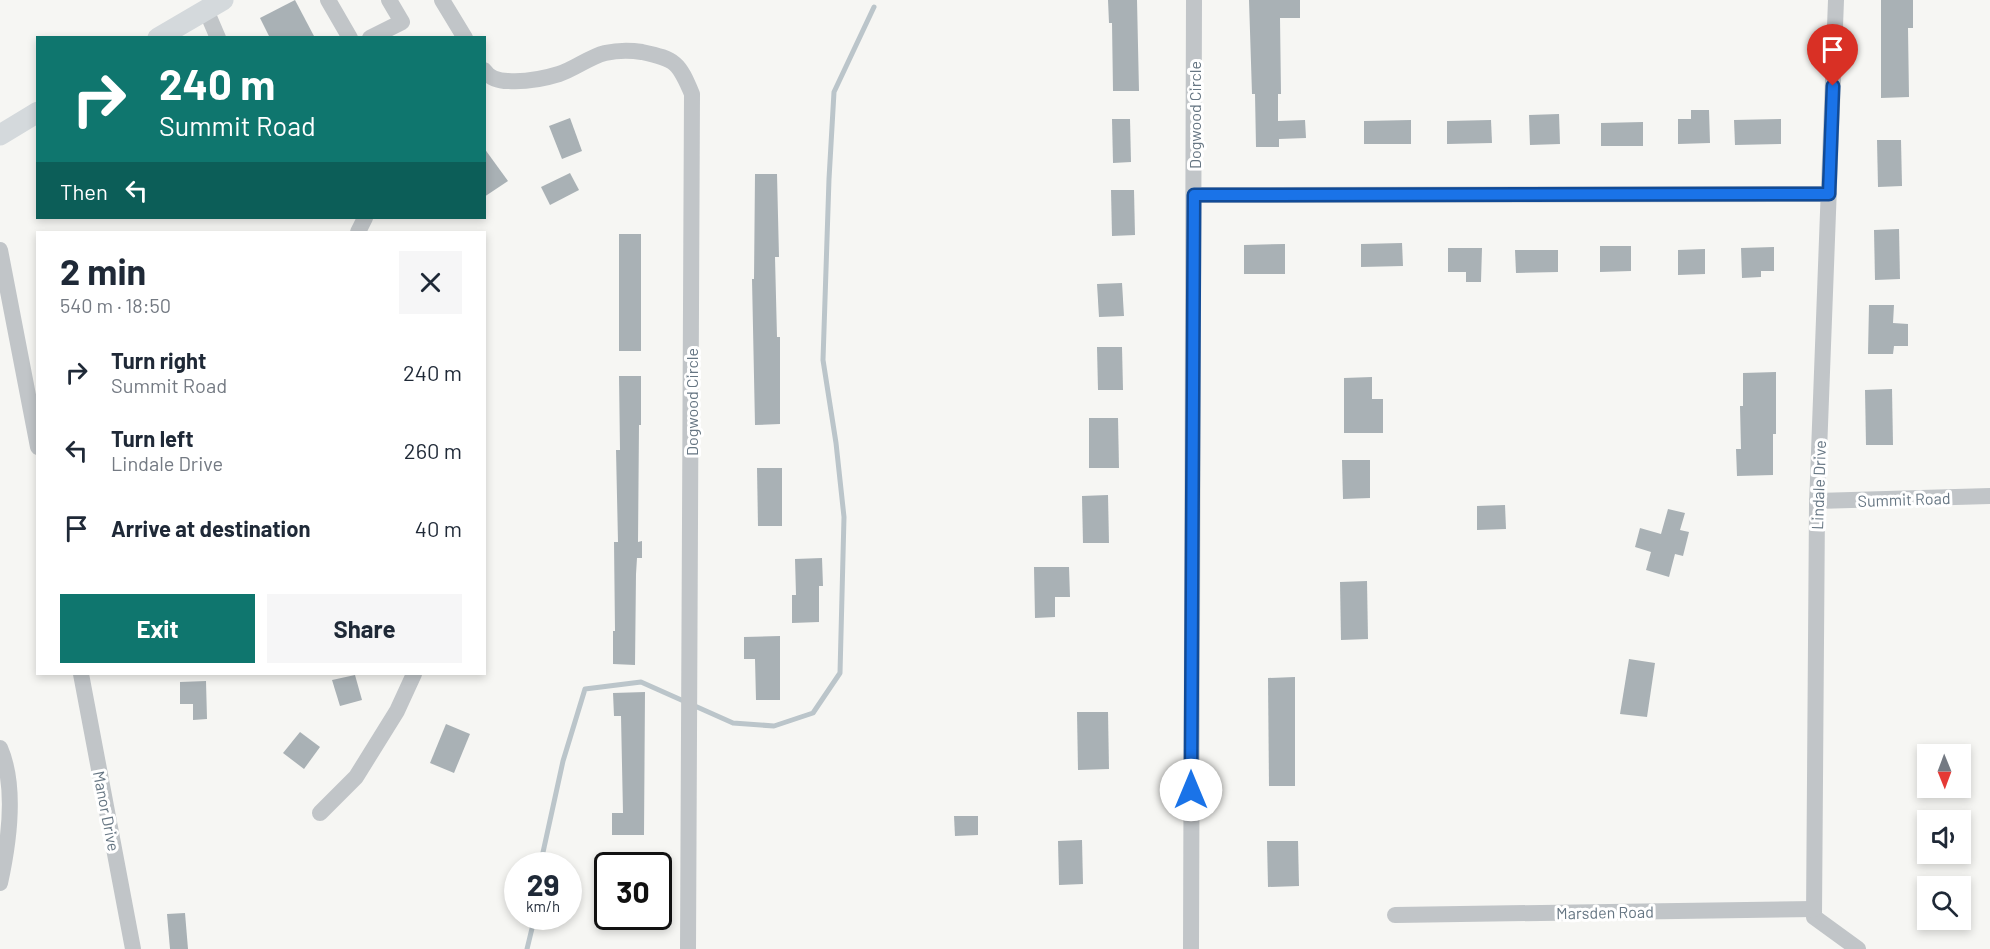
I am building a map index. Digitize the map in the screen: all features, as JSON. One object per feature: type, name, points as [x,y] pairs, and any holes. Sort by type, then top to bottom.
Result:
[{"type":"main road","points":[[161,36],[214,5]]},
{"type":"main road","points":[[0,135],[36,113]]},
{"type":"street","points":[[328,0],[349,36]]},
{"type":"street","points":[[374,36],[402,22],[389,0]]},
{"type":"street","points":[[442,0],[464,36]]},
{"type":"street","name":"Dogwood Circle","points":[[1191,949],[1194,0]]},
{"type":"street","name":"Lindale Drive","points":[[1814,909],[1817,501],[1836,0]]},
{"type":"street","points":[[214,5],[218,36]]},
{"type":"street","name":"Dogwood Circle","points":[[488,79],[522,82],[558,74],[604,53],[631,50],[666,57],[684,75],[692,94],[688,949]]},
{"type":"street","points":[[1194,195],[1829,194]]},
{"type":"street","points":[[0,250],[36,437]]},
{"type":"street","name":"Summit Road","points":[[1817,501],[1990,496]]},
{"type":"street","name":"Manor Drive","points":[[81,675],[133,949]]},
{"type":"street","points":[[320,813],[356,777],[397,711],[414,675]]},
{"type":"street","points":[[0,748],[7,764],[10,787],[6,856],[0,883]]},
{"type":"street","points":[[1814,909],[1814,917],[1858,949]]},
{"type":"street","name":"Marsden Road","points":[[1395,915],[1814,909]]},
{"type":"building","points":[[295,0],[314,36],[269,36],[260,18]]},
{"type":"building","points":[[1108,0],[1137,0],[1139,91],[1113,91],[1112,23],[1109,23]]},
{"type":"building","points":[[1249,0],[1300,0],[1300,18],[1280,18],[1281,94],[1278,94],[1278,121],[1305,120],[1306,138],[1279,139],[1279,147],[1256,147]]},
{"type":"building","points":[[1881,0],[1913,0],[1913,28],[1908,28],[1909,97],[1881,98]]},
{"type":"building","points":[[1691,110],[1709,110],[1710,143],[1678,144],[1678,119],[1691,119]]},
{"type":"building","points":[[1559,114],[1560,144],[1530,145],[1529,115]]},
{"type":"building","points":[[570,118],[582,151],[562,159],[549,126]]},
{"type":"building","points":[[1112,119],[1130,119],[1131,162],[1113,163]]},
{"type":"building","points":[[1781,119],[1781,144],[1735,145],[1734,120]]},
{"type":"building","points":[[1411,120],[1411,144],[1364,144],[1364,121]]},
{"type":"building","points":[[1491,120],[1492,143],[1447,144],[1447,121]]},
{"type":"building","points":[[1643,122],[1643,146],[1601,146],[1601,123]]},
{"type":"building","points":[[1877,140],[1901,140],[1902,186],[1878,187]]},
{"type":"building","points":[[486,151],[508,181],[486,196]]},
{"type":"building","points":[[570,173],[579,190],[550,205],[541,187]]},
{"type":"building","points":[[755,174],[777,174],[779,257],[775,257],[777,337],[780,337],[780,424],[755,425],[752,279],[754,279]]},
{"type":"building","points":[[1111,190],[1134,190],[1135,235],[1112,236]]},
{"type":"building","points":[[1899,229],[1900,279],[1875,280],[1874,230]]},
{"type":"building","points":[[619,234],[641,234],[641,351],[619,351]]},
{"type":"building","points":[[1402,243],[1403,266],[1361,267],[1361,244]]},
{"type":"building","points":[[1285,244],[1285,274],[1244,274],[1244,245]]},
{"type":"building","points":[[1600,246],[1631,246],[1631,271],[1600,272]]},
{"type":"building","points":[[1774,247],[1774,271],[1761,271],[1761,277],[1742,278],[1741,248]]},
{"type":"building","points":[[1448,248],[1482,248],[1481,282],[1466,282],[1466,272],[1448,272]]},
{"type":"building","points":[[1705,249],[1705,274],[1678,275],[1678,250]]},
{"type":"building","points":[[1515,250],[1558,250],[1558,272],[1516,273]]},
{"type":"building","points":[[1122,283],[1124,316],[1099,317],[1097,284]]},
{"type":"building","points":[[1869,305],[1894,305],[1893,323],[1908,324],[1908,346],[1894,346],[1893,354],[1868,354]]},
{"type":"building","points":[[1097,347],[1122,347],[1123,390],[1098,390]]},
{"type":"building","points":[[1776,372],[1776,434],[1773,434],[1773,475],[1737,476],[1736,449],[1741,449],[1740,406],[1743,406],[1743,373]]},
{"type":"building","points":[[619,376],[641,376],[638,542],[642,541],[642,558],[637,558],[635,665],[613,664],[614,542],[618,542],[616,450],[620,450]]},
{"type":"building","points":[[1372,377],[1372,399],[1383,399],[1383,433],[1344,433],[1344,378]]},
{"type":"building","points":[[1892,389],[1893,445],[1866,445],[1865,390]]},
{"type":"building","points":[[1089,418],[1118,418],[1119,468],[1089,468]]},
{"type":"building","points":[[1342,460],[1370,460],[1370,498],[1343,499]]},
{"type":"building","points":[[757,468],[782,468],[782,526],[758,526]]},
{"type":"building","points":[[1108,495],[1109,543],[1083,543],[1082,496]]},
{"type":"building","points":[[1505,505],[1506,529],[1477,530],[1477,506]]},
{"type":"building","points":[[1668,509],[1685,513],[1680,530],[1689,532],[1683,556],[1675,554],[1669,577],[1646,570],[1651,552],[1635,547],[1640,528],[1661,534]]},
{"type":"building","points":[[822,558],[823,586],[819,586],[819,622],[792,623],[792,595],[796,595],[795,559]]},
{"type":"building","points":[[1034,567],[1069,567],[1070,597],[1055,597],[1055,617],[1035,618]]},
{"type":"building","points":[[1367,581],[1368,639],[1341,640],[1340,582]]},
{"type":"building","points":[[780,636],[780,700],[756,700],[755,659],[744,659],[744,637]]},
{"type":"building","points":[[1629,659],[1655,663],[1647,717],[1620,714]]},
{"type":"building","points":[[355,675],[362,700],[340,706],[332,680]]},
{"type":"building","points":[[1295,677],[1295,786],[1269,786],[1268,678]]},
{"type":"building","points":[[206,681],[207,719],[193,720],[193,704],[180,704],[180,682]]},
{"type":"building","points":[[645,692],[644,835],[612,835],[612,813],[623,813],[621,716],[614,716],[613,693]]},
{"type":"building","points":[[1077,712],[1108,712],[1109,769],[1078,770]]},
{"type":"building","points":[[446,724],[470,734],[454,773],[430,763]]},
{"type":"building","points":[[300,732],[320,747],[304,769],[283,753]]},
{"type":"building","points":[[954,816],[978,816],[978,835],[955,836]]},
{"type":"building","points":[[1082,840],[1083,884],[1059,885],[1058,841]]},
{"type":"building","points":[[1267,841],[1298,841],[1299,886],[1268,887]]},
{"type":"building","points":[[185,913],[188,949],[170,949],[167,914]]},
{"type":"waterway","points":[[543,852],[563,761],[585,689],[641,682],[733,723],[774,726],[813,713],[840,673],[844,517],[836,443],[823,360],[829,179],[834,92],[874,7]]},
{"type":"waterway","points":[[527,949],[532,930]]},
{"type":"route","points":[[1191,790],[1194,195],[1829,194],[1833,86]]}]
